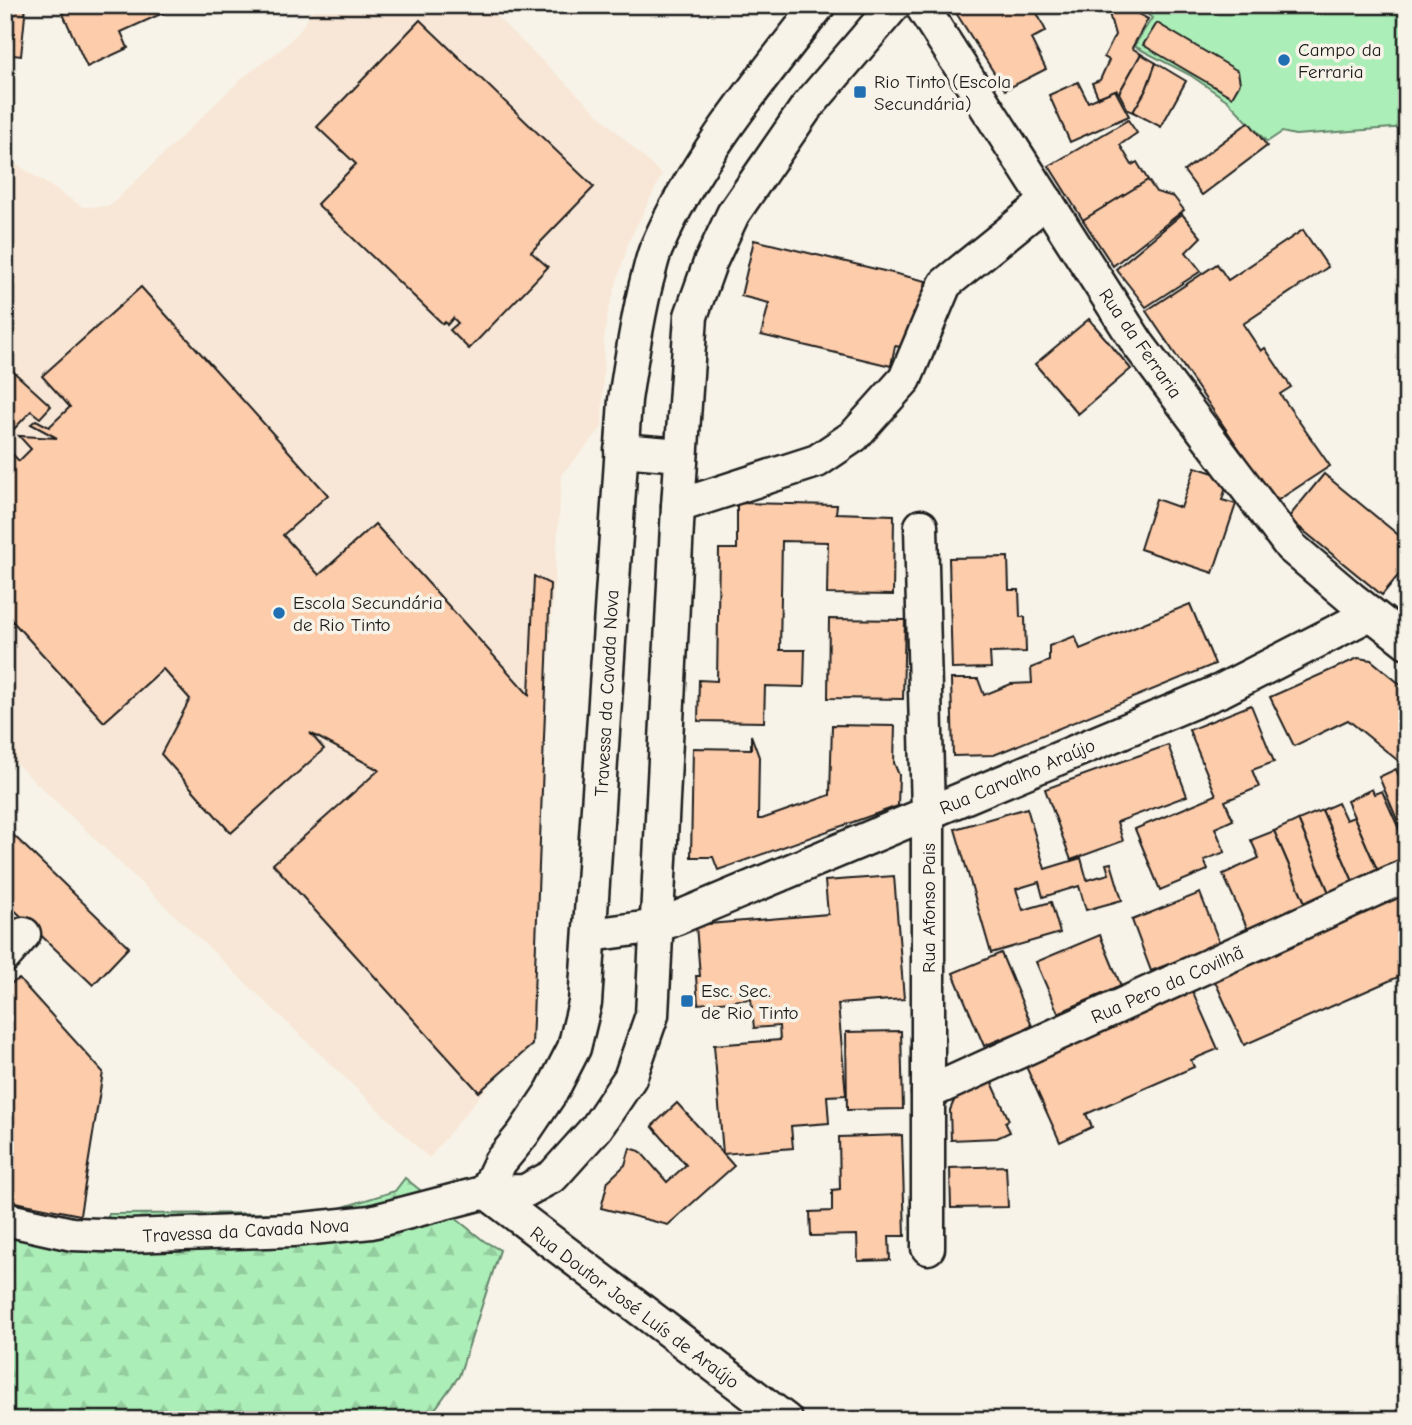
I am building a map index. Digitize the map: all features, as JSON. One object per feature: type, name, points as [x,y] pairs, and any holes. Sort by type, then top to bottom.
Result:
[{"type":"street","name":"Travessa da Cavada Nova","points":[[486,1192],[500,1162],[552,1091],[574,1048],[585,1003],[625,400],[639,313],[655,250],[684,195],[755,87],[820,5]]},
{"type":"street","name":"Travessa da Cavada Nova","points":[[5,1219],[72,1234],[130,1236],[293,1230],[371,1222],[486,1192],[525,1191],[553,1176],[597,1127],[630,1078],[652,1015],[678,506],[691,316],[710,263],[733,214],[806,108],[894,5]]},
{"type":"street","name":"Rua da Ferraria","points":[[920,5],[1138,344],[1291,547],[1407,642]]},
{"type":"street","points":[[678,506],[817,461],[854,436],[905,379],[945,284],[1047,201]]},
{"type":"street","points":[[621,450],[681,455]]},
{"type":"street","name":"Rua Afonso Pais","points":[[921,526],[928,814],[928,1248]]},
{"type":"street","name":"Rua Carvalho Araújo","points":[[658,926],[1222,690],[1370,614]]},
{"type":"street","name":"Rua Pero da Covilhã","points":[[928,1093],[1407,875]]},
{"type":"street","points":[[591,935],[658,926]]},
{"type":"street","name":"Rua Doutor José Luís de Araújo","points":[[486,1192],[786,1420]]},
{"type":"shaded area","name":"Escola Secundária de Rio Tinto","points":[[316,5],[484,5],[662,175],[629,241],[608,312],[604,340],[602,428],[562,474],[536,837],[516,1052],[429,1158],[5,753],[5,157],[83,207],[110,206],[241,79],[298,33]]},
{"type":"green space","name":"Campo da Ferraria","points":[[1136,5],[1407,5],[1407,127],[1295,135],[1282,132],[1267,142],[1228,101],[1190,75],[1134,46],[1152,18]]},
{"type":"green space","points":[[405,1178],[484,1241],[500,1250],[459,1376],[427,1420],[5,1420],[5,1238],[96,1248],[109,1214],[324,1213],[395,1191]]},
{"type":"building","points":[[5,5],[26,5],[21,56],[5,54]]},
{"type":"building","points":[[59,5],[159,5],[163,13],[121,32],[128,48],[87,67]]},
{"type":"building","points":[[951,5],[1033,5],[1046,31],[1031,39],[1046,69],[1005,90]]},
{"type":"building","points":[[1121,5],[1148,19],[1132,48],[1141,54],[1119,93],[1116,90],[1098,97],[1092,83],[1100,80],[1109,60],[1104,57],[1115,35],[1107,6]]},
{"type":"building","points":[[420,20],[594,187],[531,252],[548,267],[469,349],[450,330],[458,323],[453,318],[447,325],[445,322],[443,324],[317,204],[356,164],[317,127]]},
{"type":"building","points":[[1157,23],[1238,71],[1240,83],[1232,97],[1143,45]]},
{"type":"building","points":[[1141,54],[1156,63],[1146,90],[1133,112],[1128,110],[1119,93]]},
{"type":"building","points":[[1156,63],[1186,81],[1161,127],[1133,112],[1146,90]]},
{"type":"building","points":[[1078,82],[1088,102],[1115,90],[1129,116],[1070,142],[1049,95]]},
{"type":"building","points":[[1128,120],[1137,133],[1120,145],[1132,165],[1137,162],[1148,180],[1083,220],[1049,166]]},
{"type":"building","points":[[1249,122],[1267,146],[1202,195],[1184,171]]},
{"type":"building","points":[[1148,180],[1156,192],[1174,197],[1184,210],[1113,266],[1083,220]]},
{"type":"building","points":[[1182,214],[1201,237],[1186,252],[1201,271],[1146,307],[1116,269]]},
{"type":"building","points":[[1303,230],[1328,267],[1243,324],[1261,351],[1265,348],[1291,387],[1280,394],[1330,466],[1275,502],[1146,311],[1217,264],[1228,280]]},
{"type":"building","points":[[754,240],[926,281],[910,349],[895,346],[891,366],[761,335],[769,303],[741,296]]},
{"type":"building","points":[[141,287],[328,495],[283,535],[319,575],[375,524],[529,695],[534,576],[550,584],[532,1045],[479,1092],[273,864],[379,770],[310,733],[324,749],[231,833],[161,754],[190,699],[163,669],[104,722],[5,613],[5,446],[19,461],[31,449],[19,436],[57,438],[31,424],[36,420],[49,427],[70,407],[42,376]]},
{"type":"building","points":[[1089,319],[1131,369],[1078,414],[1035,364]]},
{"type":"building","points":[[5,364],[51,406],[40,418],[31,411],[14,429],[5,421]]},
{"type":"building","points":[[1195,467],[1229,478],[1222,500],[1236,504],[1213,573],[1140,549],[1156,499],[1181,508]]},
{"type":"building","points":[[1324,474],[1407,542],[1407,565],[1382,595],[1288,518]]},
{"type":"building","points":[[737,503],[837,505],[836,513],[894,515],[893,595],[827,594],[828,542],[782,541],[780,650],[805,650],[804,687],[765,686],[764,722],[698,721],[699,680],[717,681],[719,549],[737,549]]},
{"type":"building","points":[[1008,557],[1009,590],[1019,590],[1020,617],[1025,617],[1026,652],[990,653],[991,668],[952,669],[949,558]]},
{"type":"building","points":[[1190,604],[1215,664],[994,755],[953,756],[951,679],[978,679],[984,695],[1011,684],[1032,683],[1031,668],[1049,661],[1049,646],[1075,636],[1080,649]]},
{"type":"building","points":[[829,619],[905,620],[903,699],[828,698]]},
{"type":"building","points":[[1358,658],[1371,660],[1407,690],[1407,768],[1348,720],[1294,746],[1270,697]]},
{"type":"building","points":[[1251,705],[1274,762],[1252,770],[1259,787],[1225,801],[1233,820],[1215,828],[1225,852],[1204,860],[1208,870],[1160,890],[1135,829],[1216,795],[1189,730]]},
{"type":"building","points":[[832,725],[895,726],[894,763],[899,775],[898,806],[718,870],[713,857],[691,857],[693,748],[751,749],[751,735],[759,757],[758,819],[762,819],[830,795]]},
{"type":"building","points":[[1168,745],[1187,796],[1117,822],[1123,841],[1071,860],[1045,789]]},
{"type":"building","points":[[1396,769],[1407,795],[1407,843],[1379,777]]},
{"type":"building","points":[[1372,789],[1374,794],[1382,791],[1407,847],[1407,862],[1379,874],[1347,801]]},
{"type":"building","points":[[1338,803],[1346,820],[1354,817],[1379,874],[1354,884],[1322,810]]},
{"type":"building","points":[[1027,808],[1045,869],[1081,858],[1087,880],[1109,874],[1106,864],[1111,863],[1122,900],[1086,910],[1079,886],[1043,897],[1039,882],[1016,889],[1023,910],[1051,902],[1060,933],[991,953],[955,829]]},
{"type":"building","points":[[1322,810],[1354,884],[1330,895],[1298,820]]},
{"type":"building","points":[[1298,820],[1330,895],[1306,905],[1274,831]]},
{"type":"building","points":[[5,827],[129,947],[93,985],[5,901]]},
{"type":"building","points":[[1274,831],[1306,905],[1248,930],[1223,874],[1259,858],[1251,840]]},
{"type":"building","points":[[894,876],[904,999],[838,1004],[846,1095],[827,1096],[829,1123],[791,1126],[793,1148],[723,1154],[714,1045],[780,1040],[779,1026],[754,1028],[751,999],[698,1004],[696,976],[700,976],[696,925],[828,914],[825,881]]},
{"type":"building","points":[[1407,891],[1407,973],[1244,1045],[1213,977]]},
{"type":"building","points":[[1200,893],[1220,944],[1151,971],[1132,920]]},
{"type":"building","points":[[1100,935],[1121,986],[1058,1013],[1036,962]]},
{"type":"building","points":[[1001,953],[1032,1026],[984,1046],[953,973]]},
{"type":"building","points":[[19,979],[103,1072],[80,1215],[5,1200],[5,987]]},
{"type":"building","points":[[1191,988],[1218,1049],[1191,1060],[1194,1067],[1086,1114],[1092,1127],[1060,1142],[1024,1062]]},
{"type":"building","points":[[901,1031],[903,1109],[847,1110],[846,1032]]},
{"type":"building","points":[[990,1078],[1009,1120],[1005,1122],[1010,1132],[997,1138],[951,1140],[950,1110],[956,1096]]},
{"type":"building","points":[[677,1103],[734,1166],[668,1225],[601,1208],[608,1181],[625,1165],[630,1148],[640,1151],[667,1182],[686,1165],[652,1126]]},
{"type":"building","points":[[902,1135],[905,1236],[889,1236],[890,1260],[858,1261],[857,1235],[811,1236],[810,1212],[832,1211],[832,1190],[840,1189],[839,1137]]},
{"type":"building","points":[[1006,1166],[1008,1207],[951,1208],[950,1168]]},
{"type":"place","name":"Campo da Ferraria","points":[[1284,60]]},
{"type":"place","name":"Rio Tinto (Escola Secundária)","points":[[860,92]]},
{"type":"place","name":"Escola Secundária de Rio Tinto","points":[[279,613]]},
{"type":"place","name":"Esc. Sec. de Rio Tinto","points":[[687,1001]]}]
